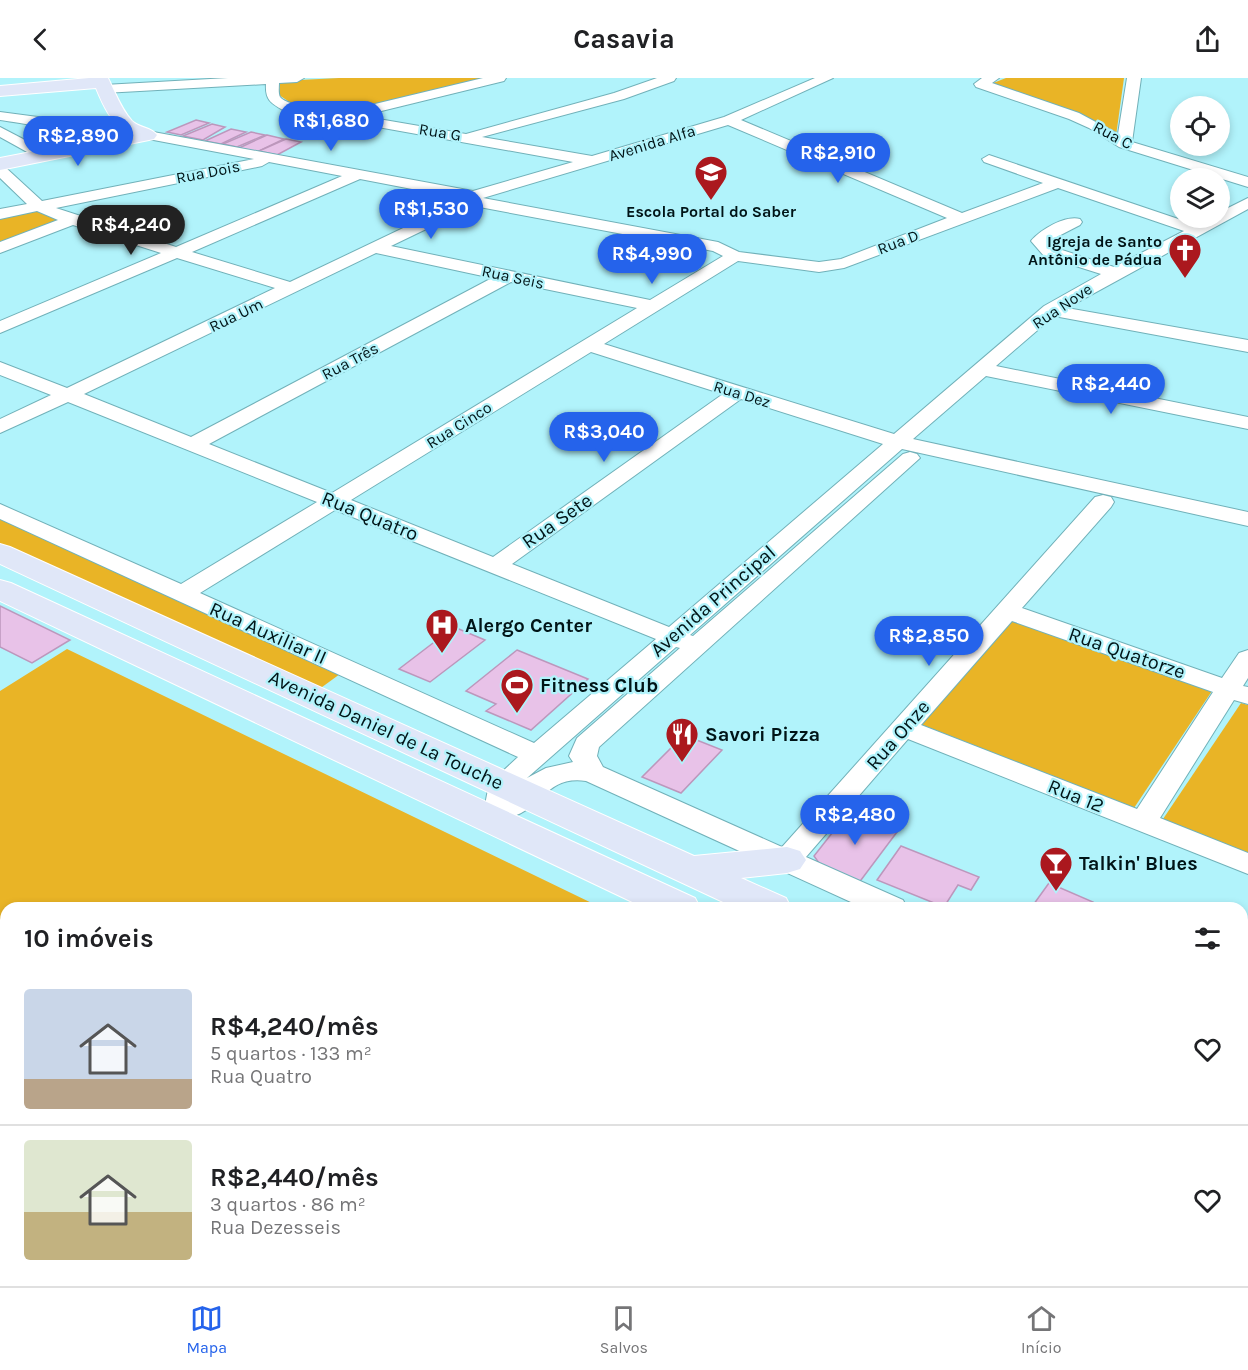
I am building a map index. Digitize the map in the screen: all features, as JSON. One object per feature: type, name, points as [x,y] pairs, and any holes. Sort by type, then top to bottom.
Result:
[{"type":"main road","points":[[0,91],[102,83],[111,103],[139,132]]},
{"type":"main road","points":[[0,164],[139,132]]},
{"type":"main road","name":"Avenida Daniel de La Touche","points":[[0,553],[759,902]]},
{"type":"main road","name":"Avenida Daniel de La Touche","points":[[0,589],[668,902]]},
{"type":"main road","points":[[690,870],[787,860]]},
{"type":"street","points":[[102,83],[297,78]]},
{"type":"street","points":[[343,116],[499,78]]},
{"type":"street","points":[[466,137],[619,96],[669,78]]},
{"type":"street","name":"Avenida Alfa","points":[[473,199],[592,160],[729,120],[826,78]]},
{"type":"street","points":[[1124,144],[1134,78]]},
{"type":"street","name":"Rua G","points":[[273,79],[272,95],[280,104],[288,107],[592,160]]},
{"type":"street","name":"Rua C","points":[[987,80],[985,87],[1094,125],[1124,144],[1248,182]]},
{"type":"street","name":"Rua D","points":[[0,116],[139,132],[718,247],[735,256],[819,267],[835,265],[1056,183]]},
{"type":"street","points":[[729,120],[960,218]]},
{"type":"street","points":[[0,131],[43,155]]},
{"type":"street","name":"Rua Dois","points":[[0,214],[275,159]]},
{"type":"street","points":[[989,159],[1199,231]]},
{"type":"street","points":[[0,170],[38,206],[72,220],[292,288]]},
{"type":"street","points":[[0,328],[359,174]]},
{"type":"street","name":"Rua Um","points":[[0,427],[473,199]]},
{"type":"street","name":"Rua Nove","points":[[903,450],[981,369],[1050,310],[1114,273],[1199,231],[1248,202]]},
{"type":"street","points":[[0,248],[72,220]]},
{"type":"street","points":[[1074,222],[1039,240],[1042,246],[1050,252],[1114,273]]},
{"type":"street","name":"Rua Seis","points":[[375,248],[652,306]]},
{"type":"street","name":"Rua Cinco","points":[[182,594],[735,256]]},
{"type":"street","name":"Rua Três","points":[[192,445],[508,276]]},
{"type":"street","points":[[1050,310],[1248,346]]},
{"type":"street","name":"Rua Dez","points":[[587,345],[903,450]]},
{"type":"street","points":[[0,368],[67,395]]},
{"type":"street","points":[[981,369],[1248,423]]},
{"type":"street","name":"Rua Sete","points":[[495,566],[737,393]]},
{"type":"street","name":"Rua Quatro","points":[[67,395],[696,646]]},
{"type":"street","points":[[903,450],[1103,502],[1248,534]]},
{"type":"street","points":[[903,450],[1248,519]]},
{"type":"street","name":"Avenida Principal","points":[[514,789],[537,755],[673,636],[903,450]]},
{"type":"street","name":"Avenida Principal","points":[[592,773],[583,756],[586,744],[696,646],[903,450]]},
{"type":"street","name":"Rua Onze","points":[[787,860],[1103,502]]},
{"type":"street","name":"Rua Auxiliar II","points":[[0,511],[537,755]]},
{"type":"street","name":"Rua Quatorze","points":[[1007,611],[1238,692]]},
{"type":"street","points":[[1143,822],[1238,692],[1248,658]]},
{"type":"street","name":"Rua 12","points":[[904,728],[1248,864]]},
{"type":"street","points":[[496,821],[514,789],[557,773],[573,770],[592,773],[879,902]]},
{"type":"shaded area","points":[[339,78],[486,78],[342,113],[294,105],[279,95],[280,81]]},
{"type":"shaded area","points":[[1006,78],[1124,78],[1116,136],[988,85]]},
{"type":"shaded area","points":[[33,210],[62,220],[0,243],[0,216]]},
{"type":"shaded area","points":[[0,519],[340,674],[318,690],[0,544]]},
{"type":"shaded area","points":[[1011,620],[1212,691],[1134,808],[920,724]]},
{"type":"shaded area","points":[[67,649],[590,902],[0,902],[0,691]]},
{"type":"shaded area","points":[[1241,703],[1248,705],[1248,854],[1163,819]]},
{"type":"building","points":[[196,120],[209,123],[181,135],[167,132]]},
{"type":"building","points":[[212,124],[225,127],[203,140],[183,136]]},
{"type":"building","points":[[231,129],[246,132],[221,144],[205,141]]},
{"type":"building","points":[[251,132],[265,135],[237,147],[223,144]]},
{"type":"building","points":[[267,135],[284,139],[257,152],[239,148]]},
{"type":"building","points":[[286,139],[301,142],[277,155],[259,151]]},
{"type":"building","points":[[0,606],[70,640],[32,663],[0,647]]},
{"type":"building","name":"Alergo Center","points":[[454,627],[485,640],[430,682],[399,669]]},
{"type":"building","points":[[517,650],[588,679],[531,730],[486,711],[496,704],[466,691]]},
{"type":"building","name":"Savori Pizza","points":[[684,735],[722,750],[681,793],[642,777]]},
{"type":"building","points":[[851,809],[900,828],[858,884],[824,870],[814,856]]},
{"type":"building","points":[[901,846],[979,877],[971,890],[958,885],[947,902],[932,902],[877,880]]},
{"type":"building","name":"Talkin' Blues","points":[[1049,883],[1093,902],[1035,902]]},
{"type":"place","name":"Escola Portal do Saber","points":[[711,201]]},
{"type":"place","name":"Igreja de Santo Antônio de Pádua","points":[[1185,279]]},
{"type":"place","name":"Alergo Center","points":[[442,654]]},
{"type":"place","name":"Fitness Club","points":[[517,714]]},
{"type":"place","name":"Savori Pizza","points":[[682,763]]},
{"type":"place","name":"Talkin' Blues","points":[[1056,892]]}]
